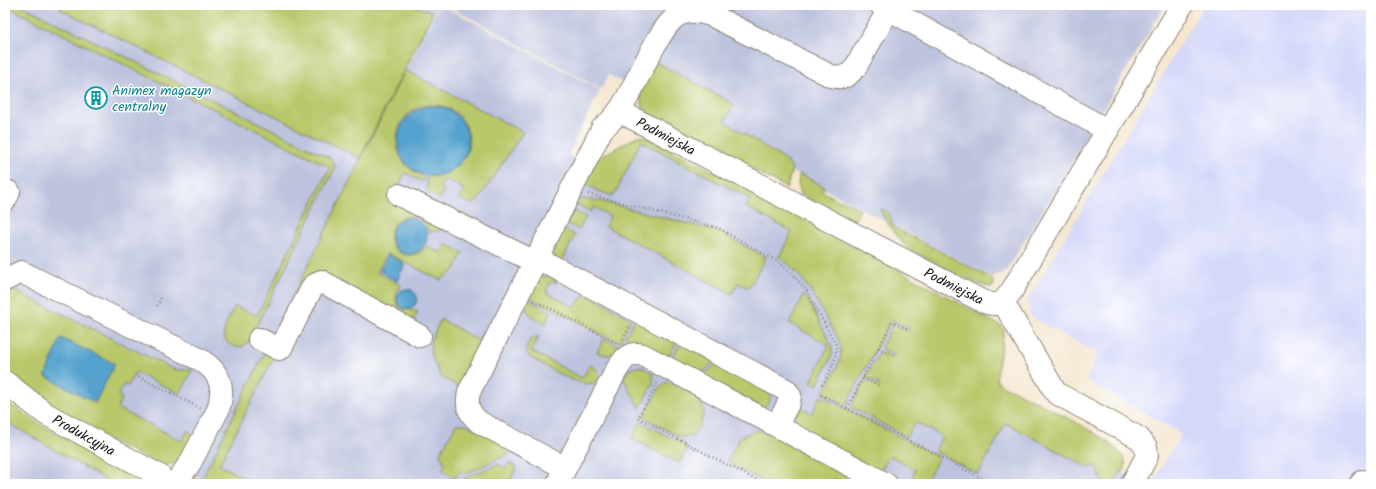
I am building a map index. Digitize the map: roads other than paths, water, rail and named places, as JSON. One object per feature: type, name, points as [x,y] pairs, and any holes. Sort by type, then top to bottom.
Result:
[{"type":"street","name":"Podmiejska","points":[[619,111],[992,305],[1003,302],[1011,292],[1182,5]]},
{"type":"street","points":[[886,484],[643,355],[637,354],[629,355],[624,359],[616,371],[561,476],[478,422],[471,415],[467,401],[469,392],[602,129],[619,111],[665,26],[681,14],[702,12],[712,15],[831,76],[839,78],[848,76],[855,68],[885,7],[1107,130]]},
{"type":"street","points":[[399,195],[536,260],[786,390],[790,395],[789,402],[777,426]]},
{"type":"street","points":[[5,280],[21,272],[209,365],[220,382],[222,392],[221,402],[190,463],[175,484]]},
{"type":"street","points":[[259,340],[279,349],[281,348],[313,286],[321,281],[420,336]]},
{"type":"street","points":[[1003,302],[1056,393],[1139,438],[1146,447],[1147,456],[1132,484]]},
{"type":"street","name":"Produkcyjna","points":[[5,382],[46,414],[160,476],[166,484]]},
{"type":"street","points":[[1361,484],[1363,481],[1368,484]]},
{"type":"water","points":[[433,106],[452,112],[462,122],[468,141],[462,160],[452,170],[433,176],[414,170],[404,160],[398,141],[404,122],[414,112]]},
{"type":"water","points":[[413,218],[422,223],[426,229],[426,243],[422,249],[413,254],[405,254],[396,249],[392,243],[391,232],[396,223],[402,219]]},
{"type":"water","points":[[388,255],[405,264],[397,281],[380,271]]},
{"type":"water","points":[[407,289],[414,292],[417,299],[414,306],[407,309],[400,306],[397,299],[400,292]]},
{"type":"water","points":[[61,338],[115,364],[95,403],[45,376]]},
{"type":"place","name":"Animex magazyn centralny","points":[[96,98]]}]
